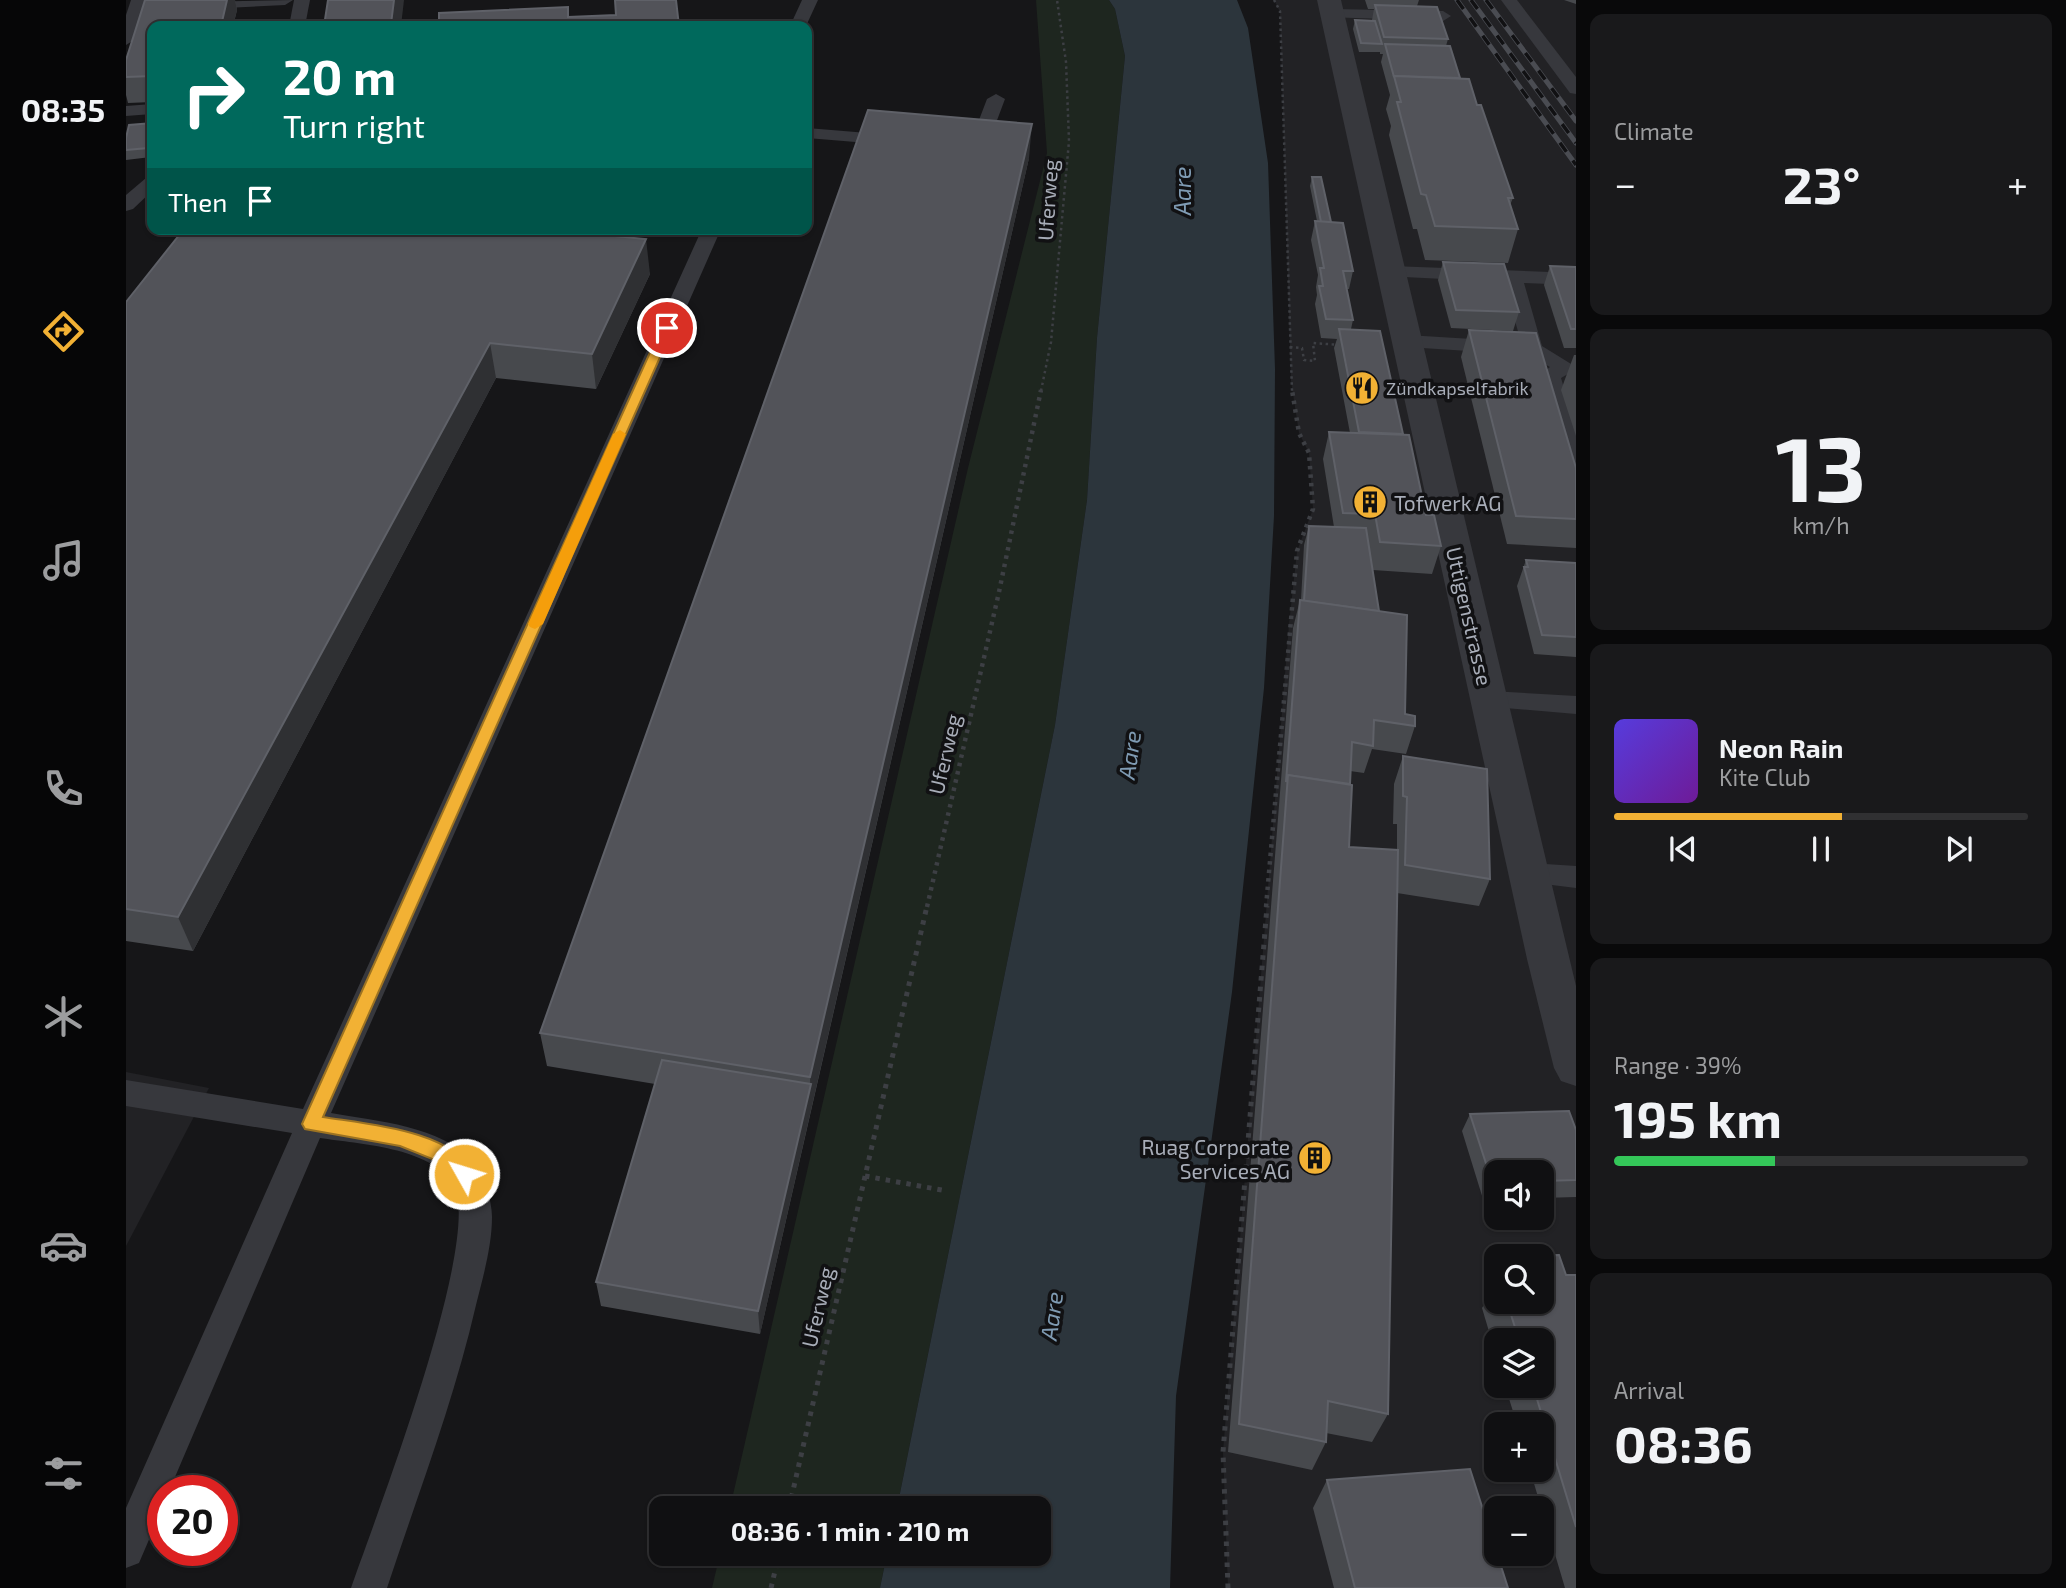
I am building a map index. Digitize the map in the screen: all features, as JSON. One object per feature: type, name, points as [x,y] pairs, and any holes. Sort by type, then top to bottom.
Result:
[{"type":"street","name":"Uttigenstrasse","points":[[1330,7],[1576,1068]]},
{"type":"lane","points":[[126,40],[137,4],[238,6],[285,0]]},
{"type":"lane","points":[[298,21],[302,0]]},
{"type":"lane","points":[[800,21],[810,0]]},
{"type":"lane","points":[[1509,0],[1576,89]]},
{"type":"lane","points":[[1330,7],[1443,16]]},
{"type":"lane","points":[[951,145],[978,147],[996,99]]},
{"type":"lane","points":[[126,111],[147,109]]},
{"type":"lane","points":[[812,133],[912,141]]},
{"type":"lane","points":[[126,205],[147,186]]},
{"type":"lane","points":[[126,1550],[311,1124],[709,235]]},
{"type":"lane","points":[[1391,272],[1576,279]]},
{"type":"lane","points":[[1512,276],[1533,349]]},
{"type":"lane","points":[[1407,341],[1533,349],[1566,367],[1550,375],[1576,465]]},
{"type":"lane","points":[[1490,700],[1576,705]]},
{"type":"lane","points":[[1530,874],[1576,877]]},
{"type":"lane","points":[[126,1093],[401,1138],[446,1156],[464,1174],[474,1195],[476,1217],[471,1255],[449,1350],[369,1588]]},
{"type":"path","name":"Uferweg","points":[[792,1496],[999,592],[1051,342],[1069,141],[1066,62],[1057,0]]},
{"type":"path","points":[[1228,1588],[1223,1452],[1289,624],[1297,551],[1313,509],[1309,453],[1299,433],[1291,382],[1280,11],[1274,0]]},
{"type":"path","points":[[1290,347],[1302,348],[1304,360],[1315,361],[1313,343],[1349,345]]},
{"type":"path","points":[[865,1176],[947,1191]]},
{"type":"path","points":[[771,1588],[776,1566]]},
{"type":"shaded area","points":[[1036,0],[1109,0],[1115,9],[1125,56],[1097,338],[1087,500],[1055,725],[899,1496],[733,1496],[968,468],[1047,153]]},
{"type":"shaded area","points":[[1274,0],[1576,0],[1576,1588],[1228,1588],[1223,1452],[1289,624],[1297,551],[1313,509],[1309,453],[1299,433],[1291,381],[1280,12]]},
{"type":"shaded area","points":[[126,1072],[209,1088],[126,1246]]},
{"type":"shaded area","points":[[717,1566],[885,1566],[880,1588],[712,1588]]},
{"type":"water","name":"Aare","points":[[1109,0],[1237,0],[1248,28],[1268,163],[1275,369],[1274,516],[1264,688],[1232,992],[1176,1396],[1170,1588],[880,1588],[885,1566],[1051,1566],[1051,1496],[899,1496],[1055,725],[1087,500],[1097,338],[1125,56],[1115,9]]},
{"type":"building","points":[[145,0],[227,0],[222,21],[147,21],[147,76],[126,77],[126,60]]},
{"type":"building","points":[[328,0],[394,0],[391,21],[325,21]]},
{"type":"building","points":[[615,0],[676,0],[678,21],[439,21],[439,13],[568,7],[568,17],[616,15]]},
{"type":"building","points":[[1375,5],[1437,7],[1448,39],[1384,37]]},
{"type":"building","points":[[1355,20],[1375,21],[1382,44],[1361,43]]},
{"type":"building","points":[[1385,44],[1450,46],[1460,78],[1394,77]]},
{"type":"building","points":[[1394,76],[1469,79],[1477,105],[1481,105],[1513,198],[1508,198],[1518,229],[1435,226],[1426,195],[1421,194],[1397,102],[1401,102]]},
{"type":"building","points":[[868,110],[1032,124],[810,1077],[540,1033]]},
{"type":"building","points":[[147,123],[147,148],[126,150],[129,125]]},
{"type":"building","points":[[1312,177],[1321,177],[1331,222],[1321,222]]},
{"type":"building","points":[[1315,221],[1343,223],[1353,271],[1343,271],[1353,320],[1326,319],[1319,286],[1323,286],[1320,268],[1324,268]]},
{"type":"building","points":[[179,235],[613,235],[646,239],[592,354],[490,343],[178,917],[126,909],[126,302]]},
{"type":"building","points":[[1443,262],[1504,264],[1519,312],[1456,310]]},
{"type":"building","points":[[1550,266],[1576,267],[1576,329],[1571,329]]},
{"type":"building","points":[[1339,329],[1380,331],[1403,434],[1359,432]]},
{"type":"building","points":[[1469,330],[1536,333],[1576,468],[1576,519],[1516,516]]},
{"type":"building","points":[[1329,432],[1409,435],[1426,515],[1434,515],[1441,546],[1380,542],[1375,514],[1343,513]]},
{"type":"building","points":[[1309,526],[1366,528],[1379,611],[1304,601]]},
{"type":"building","points":[[1526,560],[1576,563],[1576,637],[1542,635],[1524,567],[1528,567]]},
{"type":"building","points":[[1300,600],[1407,615],[1405,714],[1415,716],[1415,726],[1374,720],[1373,746],[1352,742],[1350,784],[1288,775],[1286,782]]},
{"type":"building","points":[[1403,756],[1487,769],[1490,879],[1405,865],[1407,797],[1403,796]]},
{"type":"building","name":"Ruag Corporate Services AG","points":[[1288,775],[1352,785],[1349,847],[1398,850],[1388,1414],[1328,1401],[1326,1442],[1239,1424]]},
{"type":"building","points":[[662,1060],[811,1084],[758,1311],[596,1282]]},
{"type":"building","points":[[1569,1111],[1576,1130],[1576,1180],[1554,1181],[1554,1160],[1485,1160],[1470,1114]]},
{"type":"building","points":[[1554,1255],[1559,1255],[1566,1275],[1576,1275],[1576,1527],[1554,1455],[1554,1412],[1541,1412],[1537,1398],[1554,1398],[1554,1328],[1515,1328],[1511,1314],[1554,1314]]},
{"type":"building","points":[[1470,1469],[1484,1513],[1484,1566],[1501,1566],[1508,1588],[1355,1588],[1327,1480]]},
{"type":"railway","points":[[1457,0],[1576,165]]},
{"type":"railway","points":[[1471,0],[1576,143]]},
{"type":"railway","points":[[1486,0],[1576,121]]},
{"type":"slow traffic","points":[[535,624],[620,434]]},
{"type":"place","name":"Zündkapselfabrik","points":[[1362,388]]},
{"type":"place","name":"Tofwerk AG","points":[[1370,502]]},
{"type":"place","name":"Ruag Corporate Services AG","points":[[1315,1158]]},
{"type":"route","points":[[464,1174],[446,1156],[401,1138],[311,1124],[667,328]]}]
